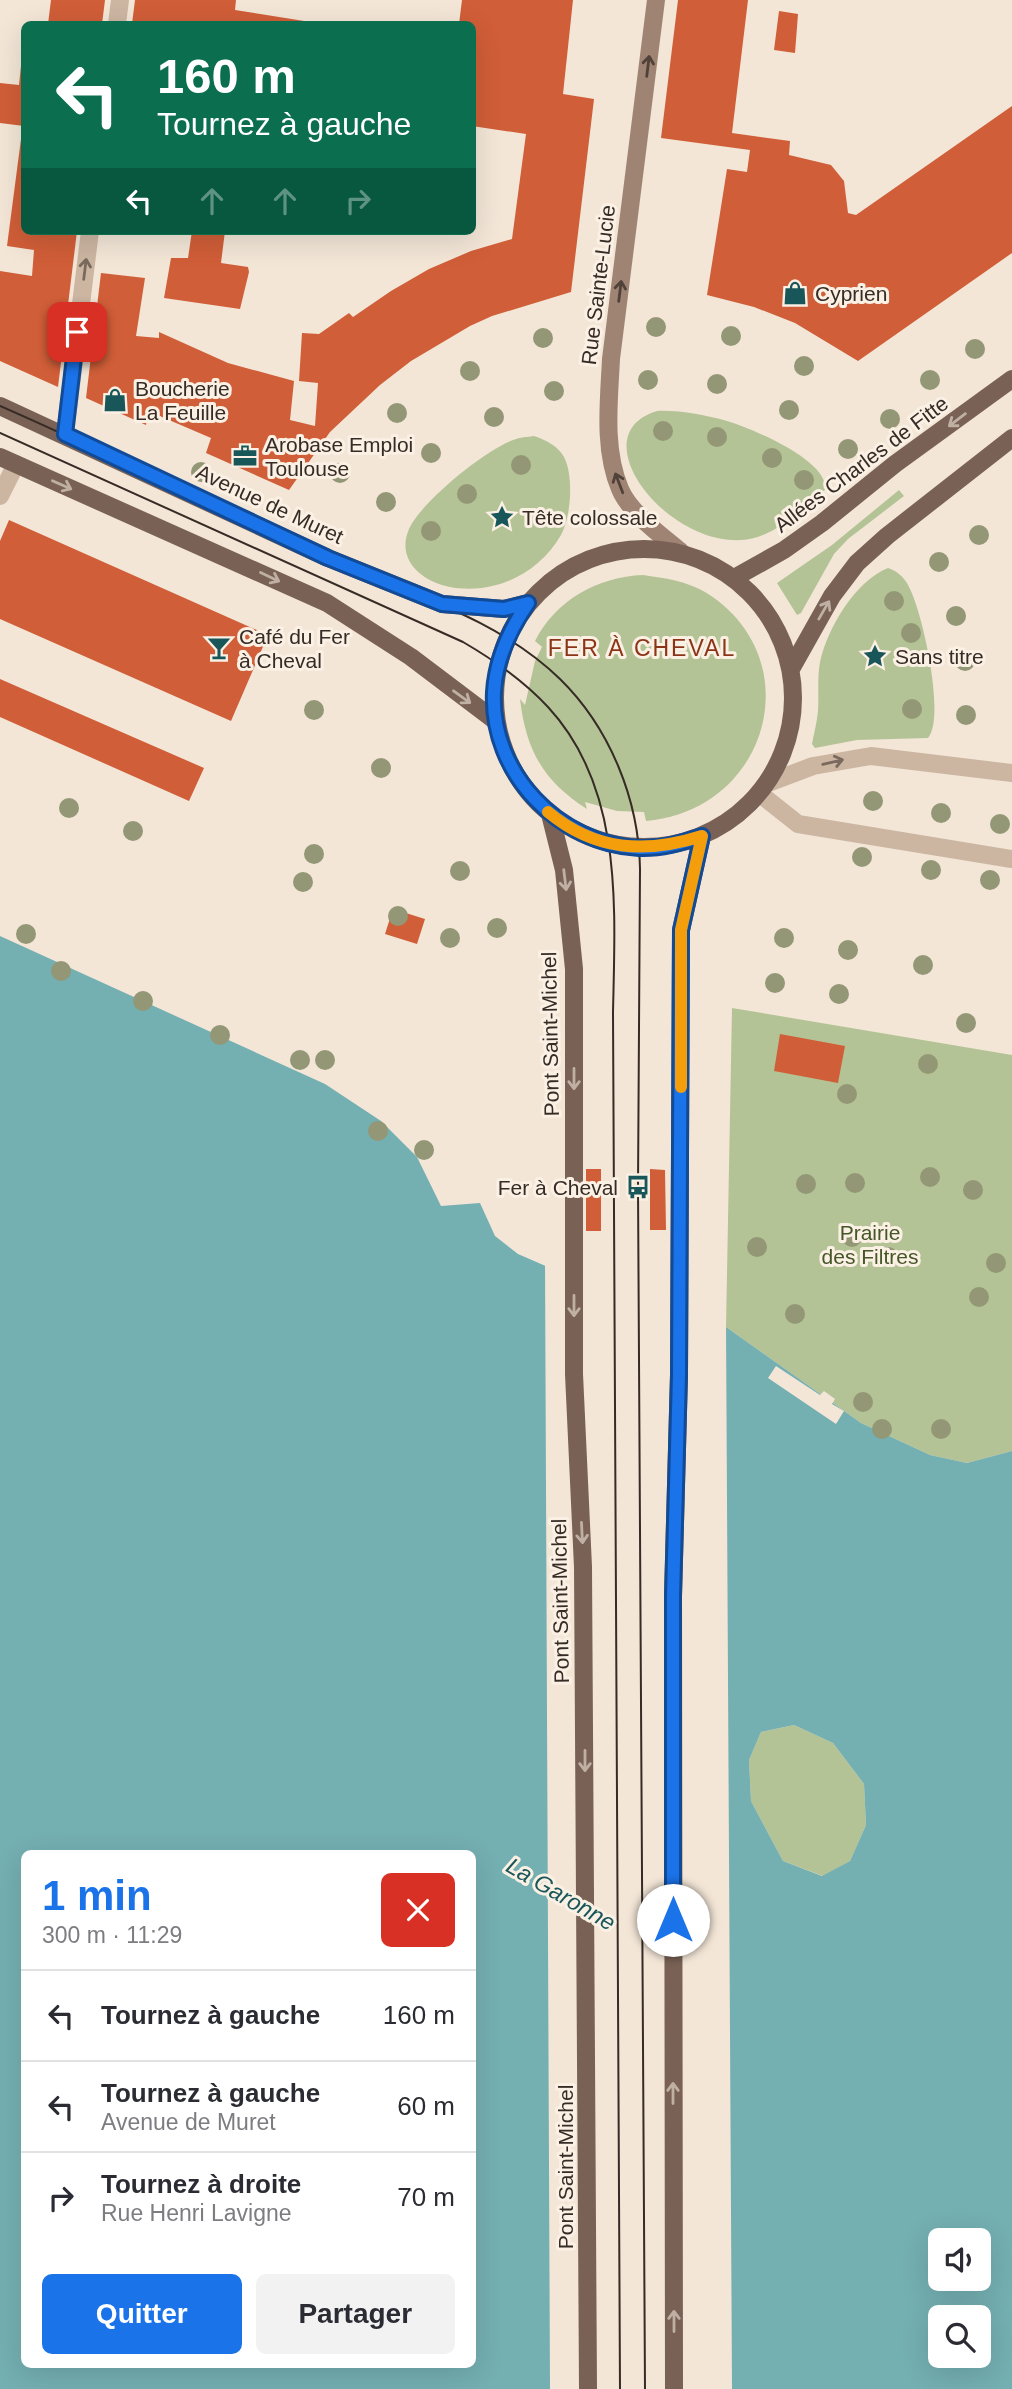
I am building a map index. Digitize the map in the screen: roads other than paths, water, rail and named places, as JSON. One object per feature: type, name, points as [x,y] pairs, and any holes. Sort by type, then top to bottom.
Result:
[{"type":"main road","name":"Allées Charles de Fitte","points":[[734,578],[794,544],[895,464],[1012,379]]},
{"type":"main road","name":"Avenue de Muret","points":[[0,406],[328,558],[442,604],[504,609],[528,603]]},
{"type":"main road","points":[[790,669],[832,596],[857,564],[887,536],[1012,438]]},
{"type":"main road","points":[[8,461],[327,603],[411,657],[496,722]]},
{"type":"main road","points":[[654,547],[680,551],[734,578],[754,596],[771,618],[783,643],[790,669],[793,699],[791,728],[782,757],[764,788],[727,823],[702,836],[661,847],[640,848],[609,844],[581,833],[550,814],[524,788],[506,757],[496,722],[494,691],[506,638],[528,603],[552,580],[579,563],[625,549],[654,547]]},
{"type":"main road","name":"Pont Saint-Michel","points":[[550,814],[566,880],[575,1010],[574,1374],[583,1567],[588,2389]]},
{"type":"main road","points":[[674,2389],[673,1596],[679,1375],[681,930],[702,836]]},
{"type":"street","points":[[117,21],[120,0]]},
{"type":"street","name":"Rue Sainte-Lucie","points":[[656,0],[611,359],[608,404],[610,454],[621,491],[645,521],[680,551]]},
{"type":"street","points":[[65,434],[90,235]]},
{"type":"street","points":[[0,496],[8,461]]},
{"type":"street","points":[[1012,773],[871,756],[813,766],[764,788],[798,824],[1012,859]]},
{"type":"water","name":"La Garonne","points":[[0,936],[325,1084],[381,1121],[417,1157],[441,1206],[480,1203],[495,1236],[518,1254],[603,1291],[726,1327],[861,1423],[930,1455],[967,1463],[1012,1451],[1012,2389],[0,2389]],"holes":[[[794,1725],[833,1743],[864,1784],[866,1825],[850,1861],[822,1876],[783,1861],[751,1801],[749,1760],[761,1732]]]},
{"type":"tram line","points":[[0,406],[327,557],[450,608],[508,639],[535,657],[578,698],[607,742],[627,791],[634,817],[640,869],[638,1187],[645,2389]]},
{"type":"tram line","points":[[0,433],[463,642],[486,656],[538,697],[573,739],[590,775],[602,812],[610,852],[614,933],[620,2389]]},
{"type":"place","name":"Cyprien","points":[[795,293]]},
{"type":"place","name":"Boucherie La Feuille","points":[[115,400]]},
{"type":"place","name":"Arobase Emploi Toulouse","points":[[245,456]]},
{"type":"place","name":"Tête colossale","points":[[502,517]]},
{"type":"place","name":"Café du Fer à Cheval","points":[[219,648]]},
{"type":"place","name":"Sans titre","points":[[875,656]]},
{"type":"place","name":"Fer à Cheval","points":[[638,1187]]},
{"type":"district","name":"FER À CHEVAL","points":[[642,648]]},
{"type":"park label","name":"Prairie des Filtres","points":[[870,1244]]}]
